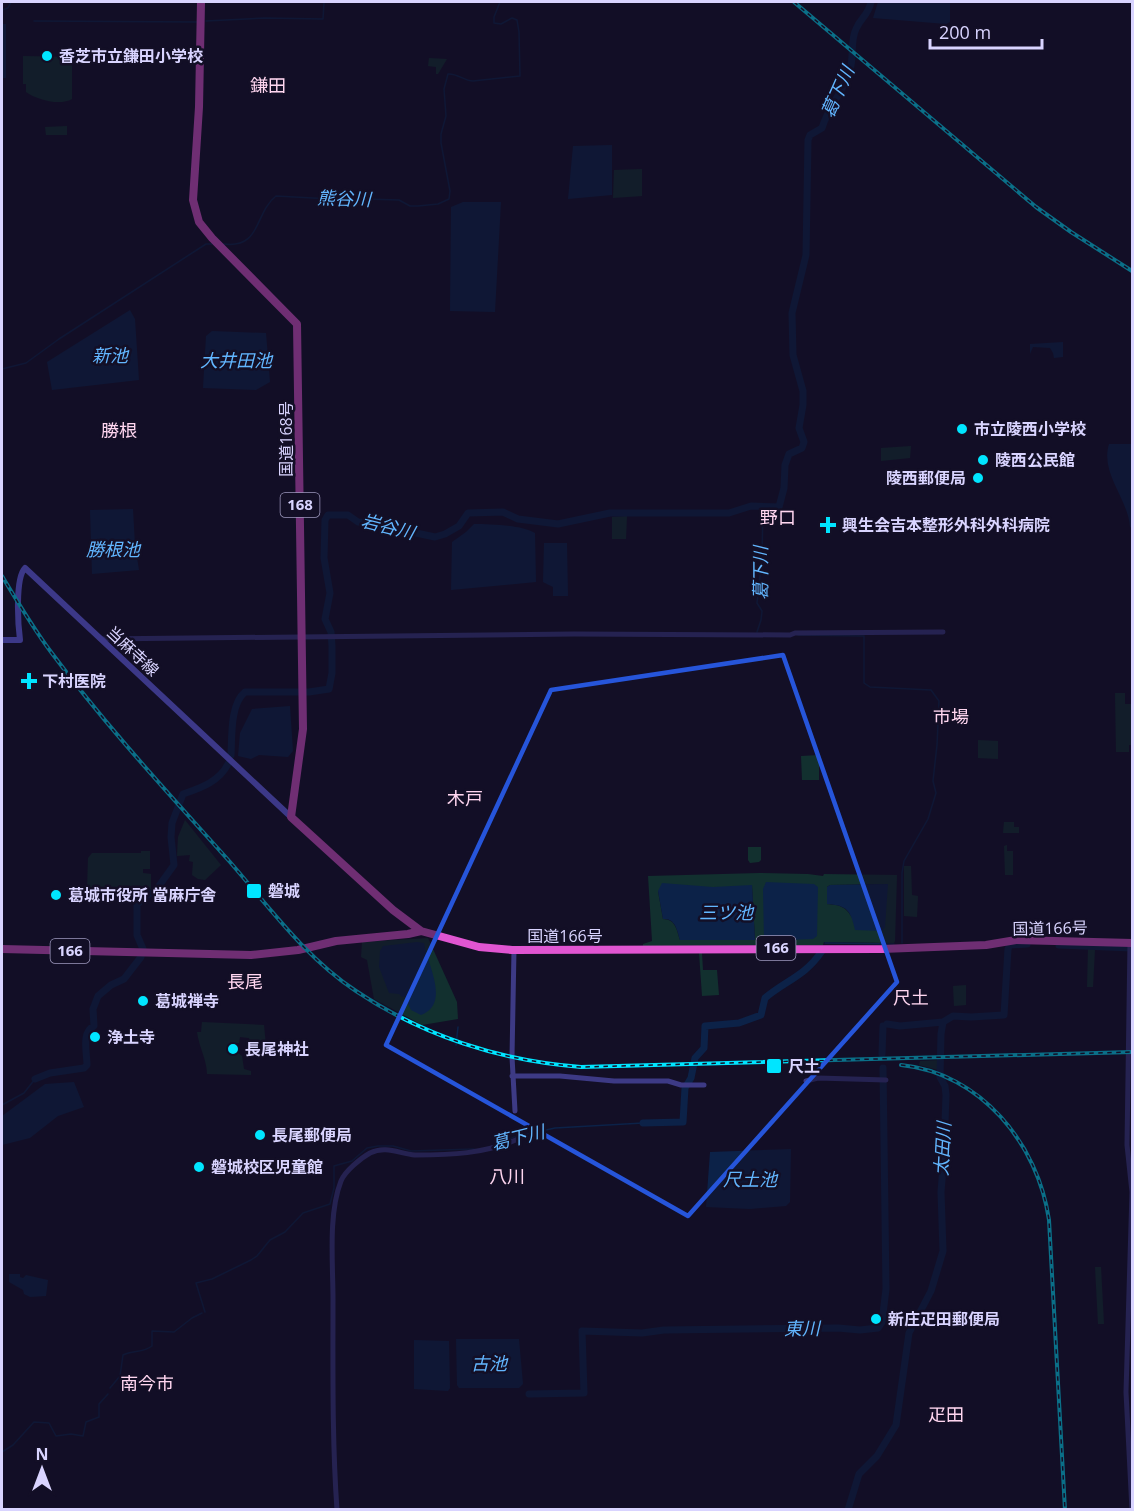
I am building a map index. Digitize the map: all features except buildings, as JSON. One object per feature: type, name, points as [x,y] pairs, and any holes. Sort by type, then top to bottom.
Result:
[{"type":"highway","name":"国道168号","points":[[201,2],[200,107],[194,200],[199,222],[297,324],[303,729],[291,817]]},
{"type":"highway","points":[[291,817],[393,910],[421,931]]},
{"type":"highway","name":"国道166号","points":[[2,949],[138,953],[270,953],[298,950],[336,940],[421,931],[479,947],[514,950],[882,949],[986,945],[1016,940],[1131,945]]},
{"type":"main road","name":"当麻寺線","points":[[2,640],[20,640],[16,611],[20,576],[25,568],[291,817]]},
{"type":"street","points":[[100,639],[574,634],[741,636],[795,633],[944,632]]},
{"type":"street","points":[[1131,945],[1127,1144],[1132,1192],[1126,1396],[1132,1509]]},
{"type":"street","points":[[514,950],[512,1076],[515,1111]]},
{"type":"street","points":[[512,1076],[668,1081],[686,1085],[704,1085]]},
{"type":"street","points":[[806,1082],[818,1078],[884,1080]]},
{"type":"street","points":[[337,1509],[334,1453],[334,1236],[335,1212],[341,1180],[346,1172],[365,1156],[376,1151],[392,1150],[414,1155],[471,1154],[496,1148],[518,1139]]},
{"type":"highlighted area","points":[[783,655],[897,982],[688,1216],[386,1045],[551,690]]},
{"type":"green space","points":[[23,56],[72,57],[72,99],[61,102],[49,101],[26,92],[26,84],[23,84]]},
{"type":"green space","points":[[429,58],[447,59],[438,74],[436,74],[436,67],[428,66]]},
{"type":"green space","points":[[67,126],[67,135],[46,135],[45,127]]},
{"type":"green space","points":[[642,169],[642,196],[613,198],[614,170]]},
{"type":"green space","points":[[911,446],[910,458],[881,461],[881,448]]},
{"type":"green space","points":[[627,516],[626,539],[612,539],[612,517]]},
{"type":"green space","points":[[1115,693],[1125,693],[1125,704],[1132,704],[1132,745],[1129,745],[1129,752],[1116,752]]},
{"type":"green space","points":[[978,740],[998,741],[998,759],[978,758]]},
{"type":"green space","points":[[819,755],[819,780],[802,780],[801,756]]},
{"type":"green space","points":[[185,820],[221,865],[205,880],[192,875],[193,862],[189,861],[190,855],[177,856],[178,837]]},
{"type":"green space","points":[[1004,822],[1014,822],[1014,827],[1019,827],[1019,833],[1003,833]]},
{"type":"green space","points":[[1007,845],[1007,851],[1013,851],[1013,875],[1005,875],[1004,846]]},
{"type":"green space","points":[[748,847],[761,847],[759,862],[750,863]]},
{"type":"green space","points":[[141,851],[150,851],[150,869],[143,869],[143,873],[151,874],[151,889],[143,889],[134,896],[90,893],[87,890],[88,858],[92,853],[141,853]]},
{"type":"green space","points":[[904,866],[911,866],[912,895],[918,896],[917,917],[904,916]]},
{"type":"green space","points":[[759,873],[823,876],[824,874],[897,875],[895,941],[894,943],[824,942],[823,945],[643,946],[652,941],[648,876]],"holes":[[[888,884],[853,919],[843,907],[827,904],[827,887],[830,885]],[[752,886],[755,940],[680,940],[673,923],[663,919],[658,891]]]},
{"type":"green space","points":[[428,938],[457,1002],[458,1019],[422,1025],[374,999],[367,960],[361,957],[362,942]]},
{"type":"green space","points":[[1088,949],[1095,949],[1093,987],[1087,987]]},
{"type":"green space","points":[[699,953],[702,953],[703,970],[717,970],[719,995],[702,996]]},
{"type":"green space","points":[[966,985],[966,1005],[954,1006],[953,986]]},
{"type":"green space","name":"長尾神社","points":[[202,1022],[264,1025],[266,1046],[254,1046],[254,1042],[250,1042],[249,1038],[240,1037],[239,1043],[230,1043],[229,1050],[234,1050],[242,1056],[244,1069],[251,1071],[251,1075],[207,1074],[197,1032],[201,1032]]},
{"type":"green space","points":[[940,1060],[938,1070],[919,1065],[920,1061]]},
{"type":"green space","points":[[1095,1267],[1101,1267],[1104,1324],[1098,1324]]},
{"type":"water","points":[[878,2],[950,2],[950,22],[946,24],[873,18]]},
{"type":"water","points":[[2,24],[6,24],[6,78],[2,78]]},
{"type":"water","points":[[612,145],[612,195],[568,199],[573,146]]},
{"type":"water","points":[[463,202],[501,202],[495,312],[450,311],[451,207]]},
{"type":"water","name":"新池","points":[[130,310],[135,319],[139,380],[52,390],[47,362]]},
{"type":"water","name":"大井田池","points":[[212,331],[266,333],[270,382],[256,390],[203,388],[206,336]]},
{"type":"water","points":[[1063,342],[1063,357],[1054,358],[1050,348],[1033,347],[1030,354],[1030,344]]},
{"type":"water","points":[[1109,444],[1132,444],[1132,528],[1108,466]]},
{"type":"water","name":"勝根池","points":[[133,509],[139,570],[92,574],[90,510]]},
{"type":"water","points":[[474,524],[514,527],[535,533],[536,582],[451,590],[452,542]]},
{"type":"water","points":[[544,543],[567,543],[568,596],[553,596],[553,587],[543,582]]},
{"type":"water","points":[[290,706],[293,751],[288,757],[259,755],[251,759],[238,756],[240,733],[252,709]]},
{"type":"water","name":"三ツ池","points":[[766,882],[814,884],[818,887],[817,936],[813,939],[764,941],[763,889]]},
{"type":"water","name":"三ツ池","points":[[662,883],[713,887],[752,885],[755,940],[680,940],[673,923],[663,919],[658,891]]},
{"type":"water","points":[[888,884],[885,927],[882,931],[855,930],[847,910],[827,904],[827,887],[830,885]]},
{"type":"water","points":[[424,943],[436,993],[435,1002],[430,1010],[421,1015],[411,1010],[404,996],[389,993],[379,967],[380,951],[383,946]]},
{"type":"water","points":[[74,1082],[84,1107],[58,1116],[30,1138],[2,1145],[2,1116],[45,1084]]},
{"type":"water","name":"尺土池","points":[[791,1149],[790,1202],[786,1206],[750,1209],[706,1207],[710,1152]]},
{"type":"water","points":[[9,1274],[20,1274],[23,1278],[26,1275],[48,1280],[46,1296],[30,1297],[24,1294],[23,1290],[9,1282]]},
{"type":"water","name":"古池","points":[[456,1339],[519,1339],[523,1384],[519,1388],[459,1388],[457,1385]]},
{"type":"water","points":[[414,1340],[449,1341],[450,1388],[448,1391],[414,1389]]},
{"type":"waterway","points":[[2,10],[8,8],[11,2]]},
{"type":"waterway","points":[[206,21],[265,18],[323,19],[324,2]]},
{"type":"waterway","name":"熊谷川","points":[[223,244],[245,241],[276,196],[349,202],[366,199],[399,200],[410,206],[438,204],[449,199],[450,191],[441,143],[446,116],[444,89],[448,74],[473,81],[520,76],[517,20],[512,18],[501,24],[494,23],[500,2]]},
{"type":"waterway","name":"岩谷川","points":[[231,755],[234,712],[240,697],[245,692],[309,692],[329,689],[332,673],[332,646],[331,632],[325,619],[330,593],[324,558],[325,520],[328,515],[348,515],[358,522],[371,523],[392,531],[435,537],[459,526],[468,513],[503,512],[518,519],[558,524],[610,513],[729,513],[751,506],[779,507],[784,488],[785,465],[789,454],[802,448],[804,442],[799,428],[803,391],[793,355],[792,313],[806,255],[808,140],[810,135],[822,128],[844,85],[851,65],[854,34],[871,2]]},
{"type":"waterway","points":[[34,21],[198,22]]},
{"type":"waterway","name":"熊谷川","points":[[2,369],[26,363],[59,339],[206,244],[212,244]]},
{"type":"waterway","name":"葛下川","points":[[757,632],[762,611],[757,603],[762,557],[763,507]]},
{"type":"waterway","name":"葛下川","points":[[798,635],[864,636],[864,683],[870,687],[931,690],[939,701],[933,781],[936,793],[928,819],[904,861],[902,943]]},
{"type":"waterway","name":"岩谷川","points":[[35,1079],[50,1073],[84,1068],[87,1065],[86,1038],[87,1033],[94,1026],[93,1009],[98,996],[111,985],[124,979],[141,957],[143,949],[137,935],[137,905],[144,897],[156,890],[174,865],[172,823],[183,794],[214,780],[228,764]]},
{"type":"waterway","name":"葛下川","points":[[825,943],[894,944]]},
{"type":"waterway","name":"太田川","points":[[848,1510],[859,1474],[877,1456],[896,1425],[909,1333],[931,1291],[943,1251],[941,1192],[944,1155],[942,1133],[945,1123],[946,1095],[945,1086],[940,1077],[943,1022],[953,1016],[1004,1015],[1008,949],[1010,945],[1027,944]]},
{"type":"waterway","name":"太田川","points":[[1059,945],[1132,948]]},
{"type":"waterway","name":"葛下川","points":[[643,1123],[683,1122],[685,1088],[691,1078],[695,1058],[704,1048],[705,1026],[739,1023],[761,1015],[765,998],[809,967],[822,951]]},
{"type":"waterway","name":"東川","points":[[887,1024],[900,1026],[943,1022]]},
{"type":"waterway","name":"東川","points":[[882,1054],[883,1026]]},
{"type":"waterway","points":[[456,1045],[458,1027]]},
{"type":"waterway","name":"東川","points":[[529,1394],[584,1393],[582,1331],[642,1333],[664,1330],[838,1328],[860,1330],[878,1328],[882,1322],[886,1289],[883,1068]]},
{"type":"waterway","name":"岩谷川","points":[[2,1105],[24,1093],[35,1079]]},
{"type":"waterway","name":"葛下川","points":[[504,1142],[514,1137],[555,1128],[643,1123]]},
{"type":"waterway","name":"葛下川","points":[[205,1312],[196,1283],[212,1279],[251,1260],[270,1240],[285,1232],[303,1213],[330,1204],[334,1188],[334,1166],[352,1161],[367,1148],[378,1146],[393,1146],[411,1151],[474,1149]]},
{"type":"waterway","name":"葛下川","points":[[110,1388],[120,1376],[123,1355],[152,1346],[152,1331],[174,1332],[202,1313]]},
{"type":"waterway","name":"葛下川","points":[[2,1452],[13,1445],[34,1422],[49,1423],[56,1436],[71,1434],[83,1436],[86,1422],[99,1417],[99,1404],[108,1394]]},
{"type":"railway","points":[[794,2],[1036,207],[1132,271]]},
{"type":"railway","points":[[2,576],[44,643],[72,679],[138,759],[304,948],[356,991],[408,1021],[436,1033],[492,1052],[551,1064],[581,1067],[1132,1052]]},
{"type":"railway","points":[[901,1065],[930,1071],[956,1082],[980,1098],[1001,1117],[1018,1140],[1043,1192],[1049,1220],[1065,1510]]},
{"type":"place","name":"香芝市立鎌田小学校","points":[[47,56]]},
{"type":"place","name":"市立陵西小学校","points":[[962,429]]},
{"type":"place","name":"陵西公民館","points":[[983,460]]},
{"type":"place","name":"陵西郵便局","points":[[978,478]]},
{"type":"place","name":"興生会吉本整形外科外科病院","points":[[828,525]]},
{"type":"place","name":"下村医院","points":[[29,681]]},
{"type":"place","name":"磐城","points":[[254,891]]},
{"type":"place","name":"葛城市役所 當麻庁舎","points":[[56,895]]},
{"type":"place","name":"葛城禅寺","points":[[143,1001]]},
{"type":"place","name":"浄土寺","points":[[95,1037]]},
{"type":"place","name":"長尾神社","points":[[233,1049]]},
{"type":"place","name":"尺土","points":[[774,1066]]},
{"type":"place","name":"長尾郵便局","points":[[260,1135]]},
{"type":"place","name":"磐城校区児童館","points":[[199,1167]]},
{"type":"place","name":"新庄疋田郵便局","points":[[876,1319]]},
{"type":"district","name":"鎌田","points":[[268,86]]},
{"type":"district","name":"勝根","points":[[119,431]]},
{"type":"district","name":"野口","points":[[778,518]]},
{"type":"district","name":"市場","points":[[951,717]]},
{"type":"district","name":"木戸","points":[[465,799]]},
{"type":"district","name":"長尾","points":[[245,982]]},
{"type":"district","name":"尺土","points":[[911,998]]},
{"type":"district","name":"八川","points":[[507,1177]]},
{"type":"district","name":"南今市","points":[[147,1384]]},
{"type":"district","name":"疋田","points":[[946,1415]]}]
